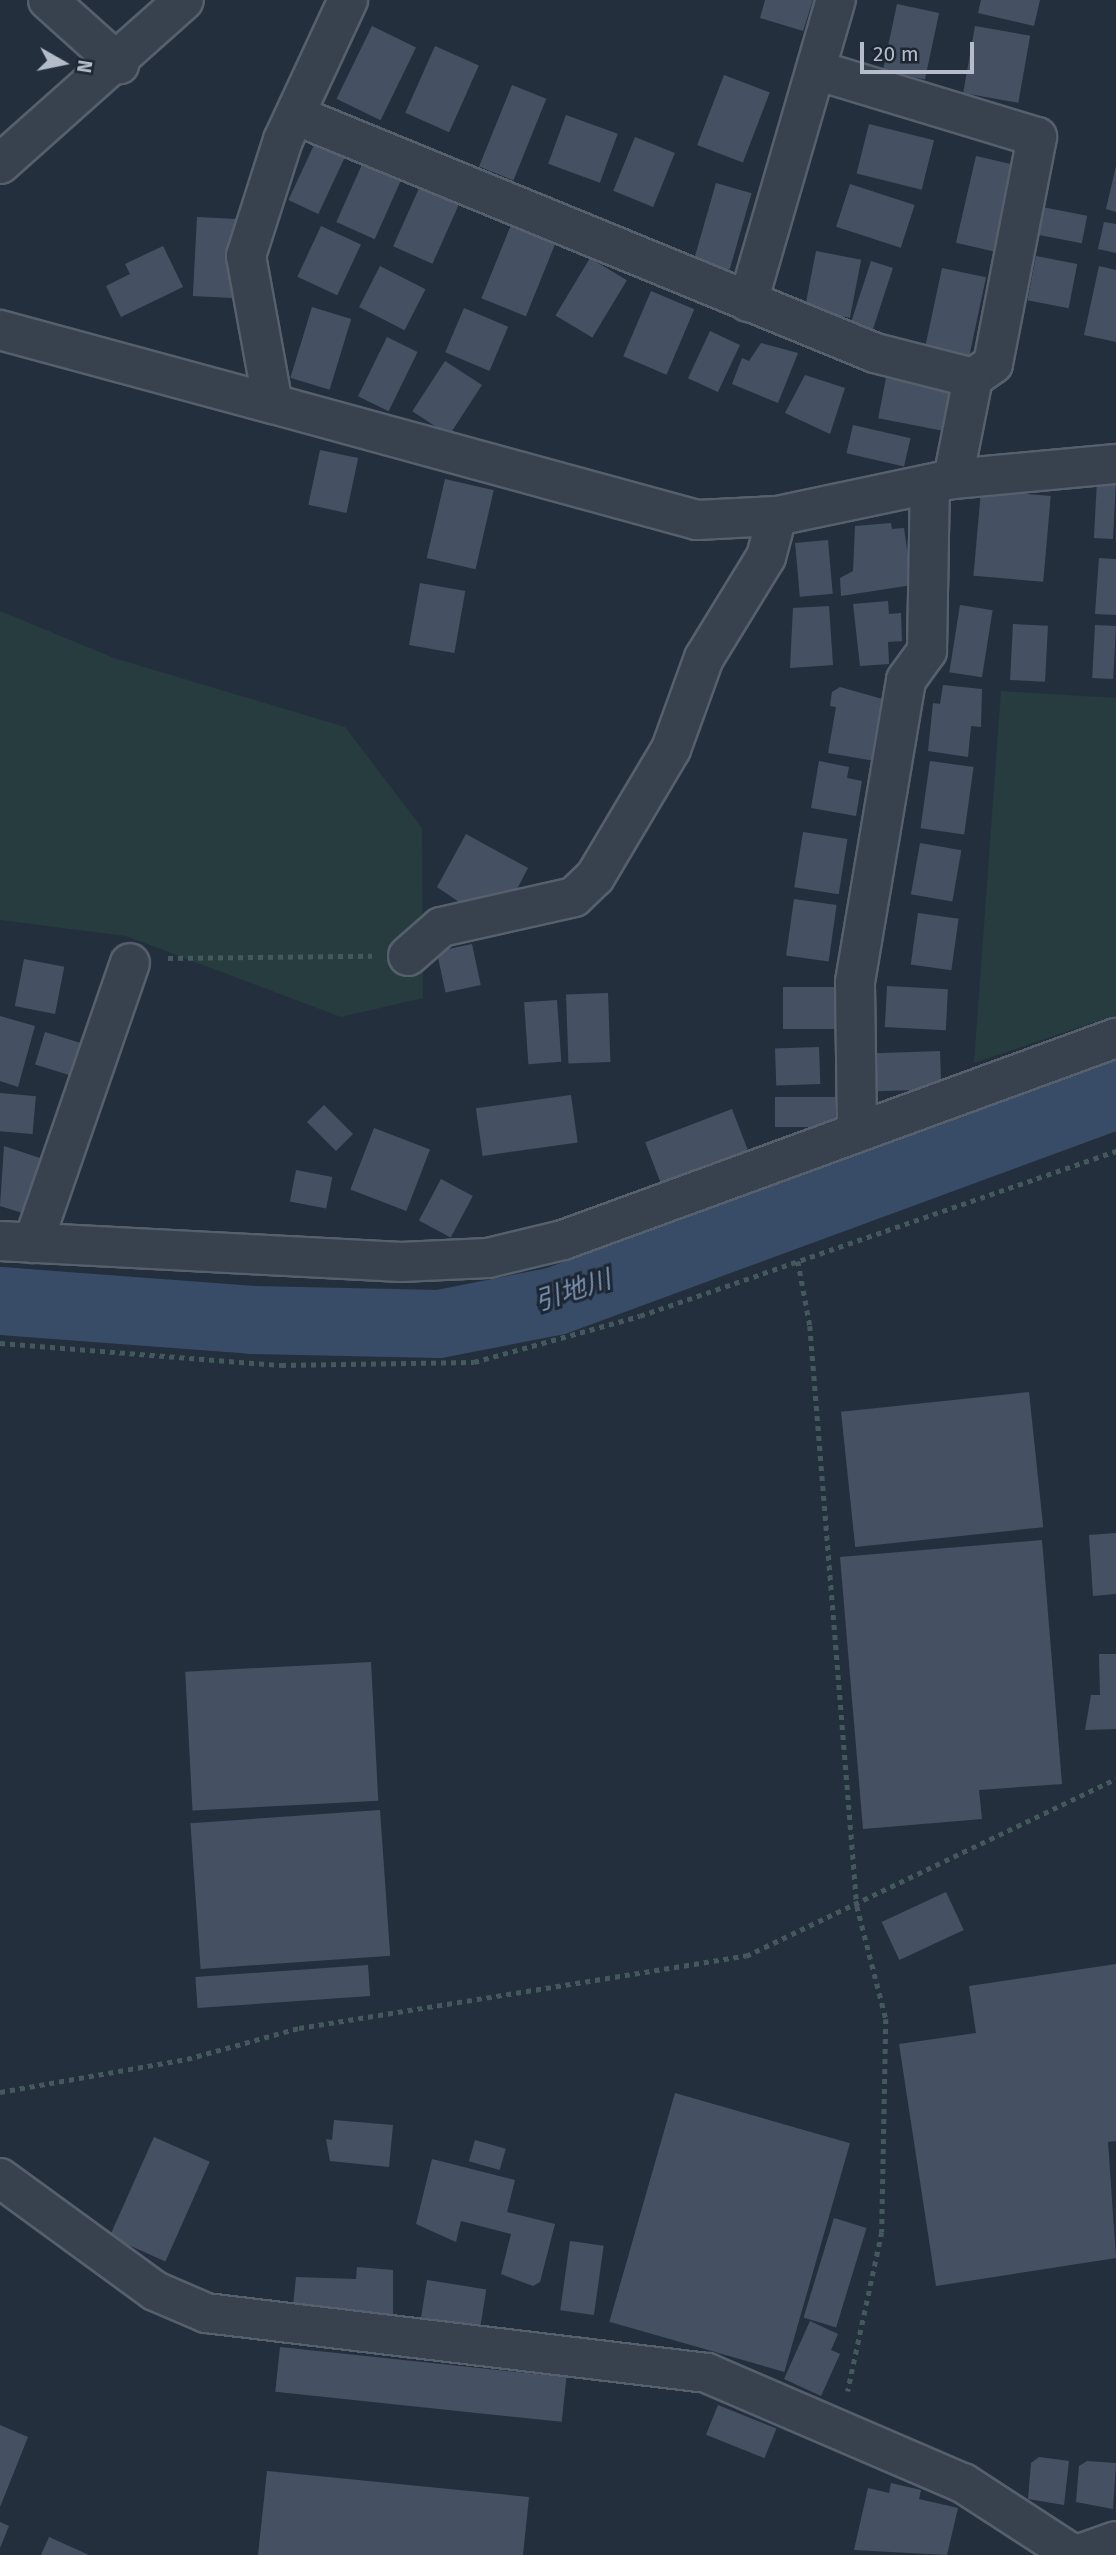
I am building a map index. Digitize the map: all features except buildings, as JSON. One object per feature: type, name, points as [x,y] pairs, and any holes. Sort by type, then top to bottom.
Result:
[{"type":"street","points":[[48,0],[119,64]]},
{"type":"street","points":[[0,164],[119,64],[184,0]]},
{"type":"street","points":[[273,404],[246,256],[295,115],[348,0]]},
{"type":"street","points":[[748,302],[836,0]]},
{"type":"street","points":[[817,70],[1037,137],[993,364],[973,378],[942,482],[927,651],[906,680],[855,982],[857,1128]]},
{"type":"street","points":[[295,115],[875,353],[973,378]]},
{"type":"street","points":[[0,330],[697,520],[777,516],[942,482],[1116,464]]},
{"type":"street","points":[[408,956],[441,926],[574,897],[595,877],[671,749],[704,658],[766,557],[777,516]]},
{"type":"street","points":[[130,962],[17,1242],[401,1262],[488,1258],[563,1240],[857,1128],[1116,1038]]},
{"type":"street","points":[[0,2178],[155,2291],[206,2314],[666,2364],[731,2382],[963,2483],[1075,2555],[1116,2541]]},
{"type":"path","points":[[130,962],[408,956]]},
{"type":"path","points":[[0,1343],[281,1365],[474,1362],[640,1316],[1116,1151]]},
{"type":"path","points":[[799,1261],[810,1326],[857,1906],[886,2019],[882,2232],[839,2428]]},
{"type":"path","points":[[0,2092],[187,2059],[299,2028],[747,1956],[857,1906],[1116,1779]]},
{"type":"green space","points":[[0,611],[114,658],[345,727],[422,828],[423,998],[341,1017],[126,936],[0,920]]},
{"type":"green space","points":[[1001,691],[1116,698],[1116,1015],[974,1063]]},
{"type":"waterway","name":"引地川","points":[[0,1301],[252,1320],[439,1324],[556,1301],[1116,1095]]}]
